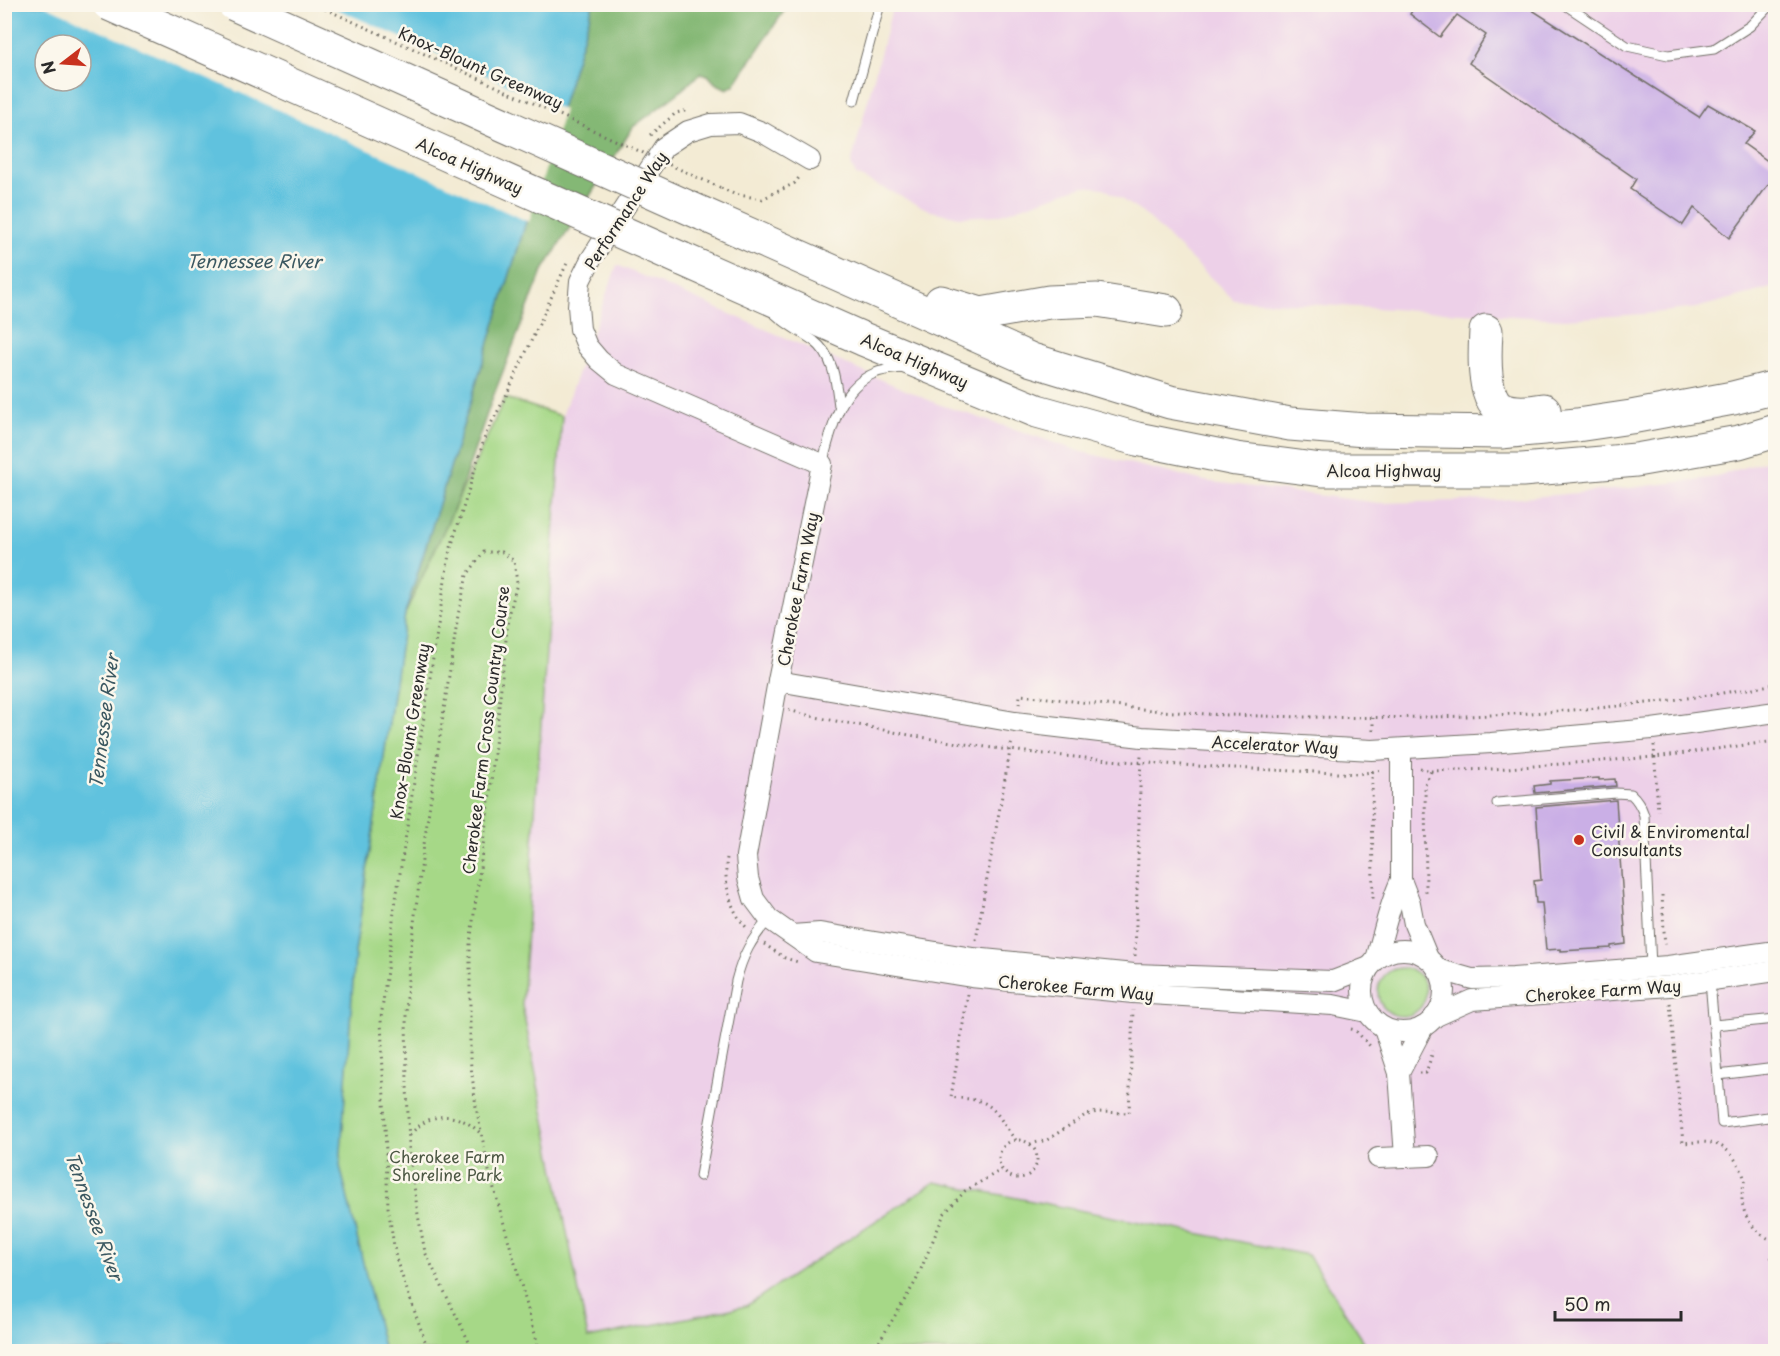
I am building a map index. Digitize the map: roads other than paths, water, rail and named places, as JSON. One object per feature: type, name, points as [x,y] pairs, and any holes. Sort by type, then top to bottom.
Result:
[{"type":"highway","name":"Alcoa Highway","points":[[109,4],[926,365],[1038,411],[1137,439],[1236,459],[1322,471],[1522,470],[1625,461],[1739,442],[1776,431]]},
{"type":"highway","points":[[234,4],[712,201],[758,238],[1032,360],[1170,402],[1290,424],[1365,430],[1501,432],[1631,417],[1733,398],[1776,387]]},
{"type":"highway","points":[[758,238],[789,237],[928,298],[981,314],[1049,302],[1097,300],[1166,311]]},
{"type":"highway","points":[[1486,331],[1484,366],[1492,400],[1500,409],[1513,411],[1538,411],[1642,399],[1776,366]]},
{"type":"street","name":"Performance Way","points":[[810,160],[762,132],[739,123],[711,124],[688,131],[664,147],[591,259],[580,281],[578,306],[580,329],[588,346],[599,360],[616,374],[822,464]]},
{"type":"street","name":"Cherokee Farm Way","points":[[822,464],[773,705],[746,856],[748,878],[754,899],[769,919],[816,952],[972,968],[1133,993],[1333,1005],[1367,1012]]},
{"type":"street","name":"Accelerator Way","points":[[778,681],[1016,722],[1142,737],[1372,750],[1400,758],[1652,729],[1776,712]]},
{"type":"street","points":[[1399,1073],[1441,1006],[1444,994],[1443,981],[1414,924],[1410,903],[1401,880],[1400,758]]},
{"type":"street","points":[[1401,880],[1392,900],[1389,917],[1373,963],[1363,977],[1362,1001],[1374,1021],[1384,1028],[1397,1032],[1411,1032],[1429,1022]]},
{"type":"street","points":[[1373,963],[1389,952],[1402,950],[1415,952],[1433,964]]},
{"type":"street","name":"Cherokee Farm Way","points":[[1433,964],[1472,980],[1659,967],[1776,951]]},
{"type":"street","name":"Cherokee Farm Way","points":[[972,968],[1333,981],[1373,963]]},
{"type":"street","name":"Cherokee Farm Way","points":[[1429,1022],[1472,1000],[1670,986],[1776,971]]},
{"type":"street","points":[[1384,1028],[1399,1073],[1405,1157]]},
{"type":"street","points":[[1378,1158],[1429,1156]]},
{"type":"lane","points":[[854,101],[880,4]]},
{"type":"lane","points":[[1564,4],[1627,46],[1668,55],[1714,49],[1750,26],[1771,4]]},
{"type":"lane","name":"Cherokee Farm Way","points":[[744,286],[790,327],[815,342],[826,353],[834,372],[839,406]]},
{"type":"lane","name":"Cherokee Farm Way","points":[[822,464],[839,406],[851,390],[865,378],[878,372],[926,365]]},
{"type":"lane","points":[[1497,803],[1616,793],[1631,794],[1635,797],[1644,815],[1659,967]]},
{"type":"lane","points":[[700,1176],[736,981],[744,954],[754,936],[769,919]]},
{"type":"lane","points":[[1710,981],[1722,1123],[1776,1116]]},
{"type":"lane","points":[[1714,1025],[1776,1019]]},
{"type":"lane","points":[[1718,1075],[1776,1068]]},
{"type":"water","name":"Tennessee River","points":[[6,5],[593,5],[405,614],[355,952],[340,1166],[384,1351],[5,1352]]},
{"type":"place","name":"Civil & Enviromental Consultants","points":[[1579,840]]},
{"type":"park label","name":"Cherokee Farm Shoreline Park","points":[[447,1165]]}]
